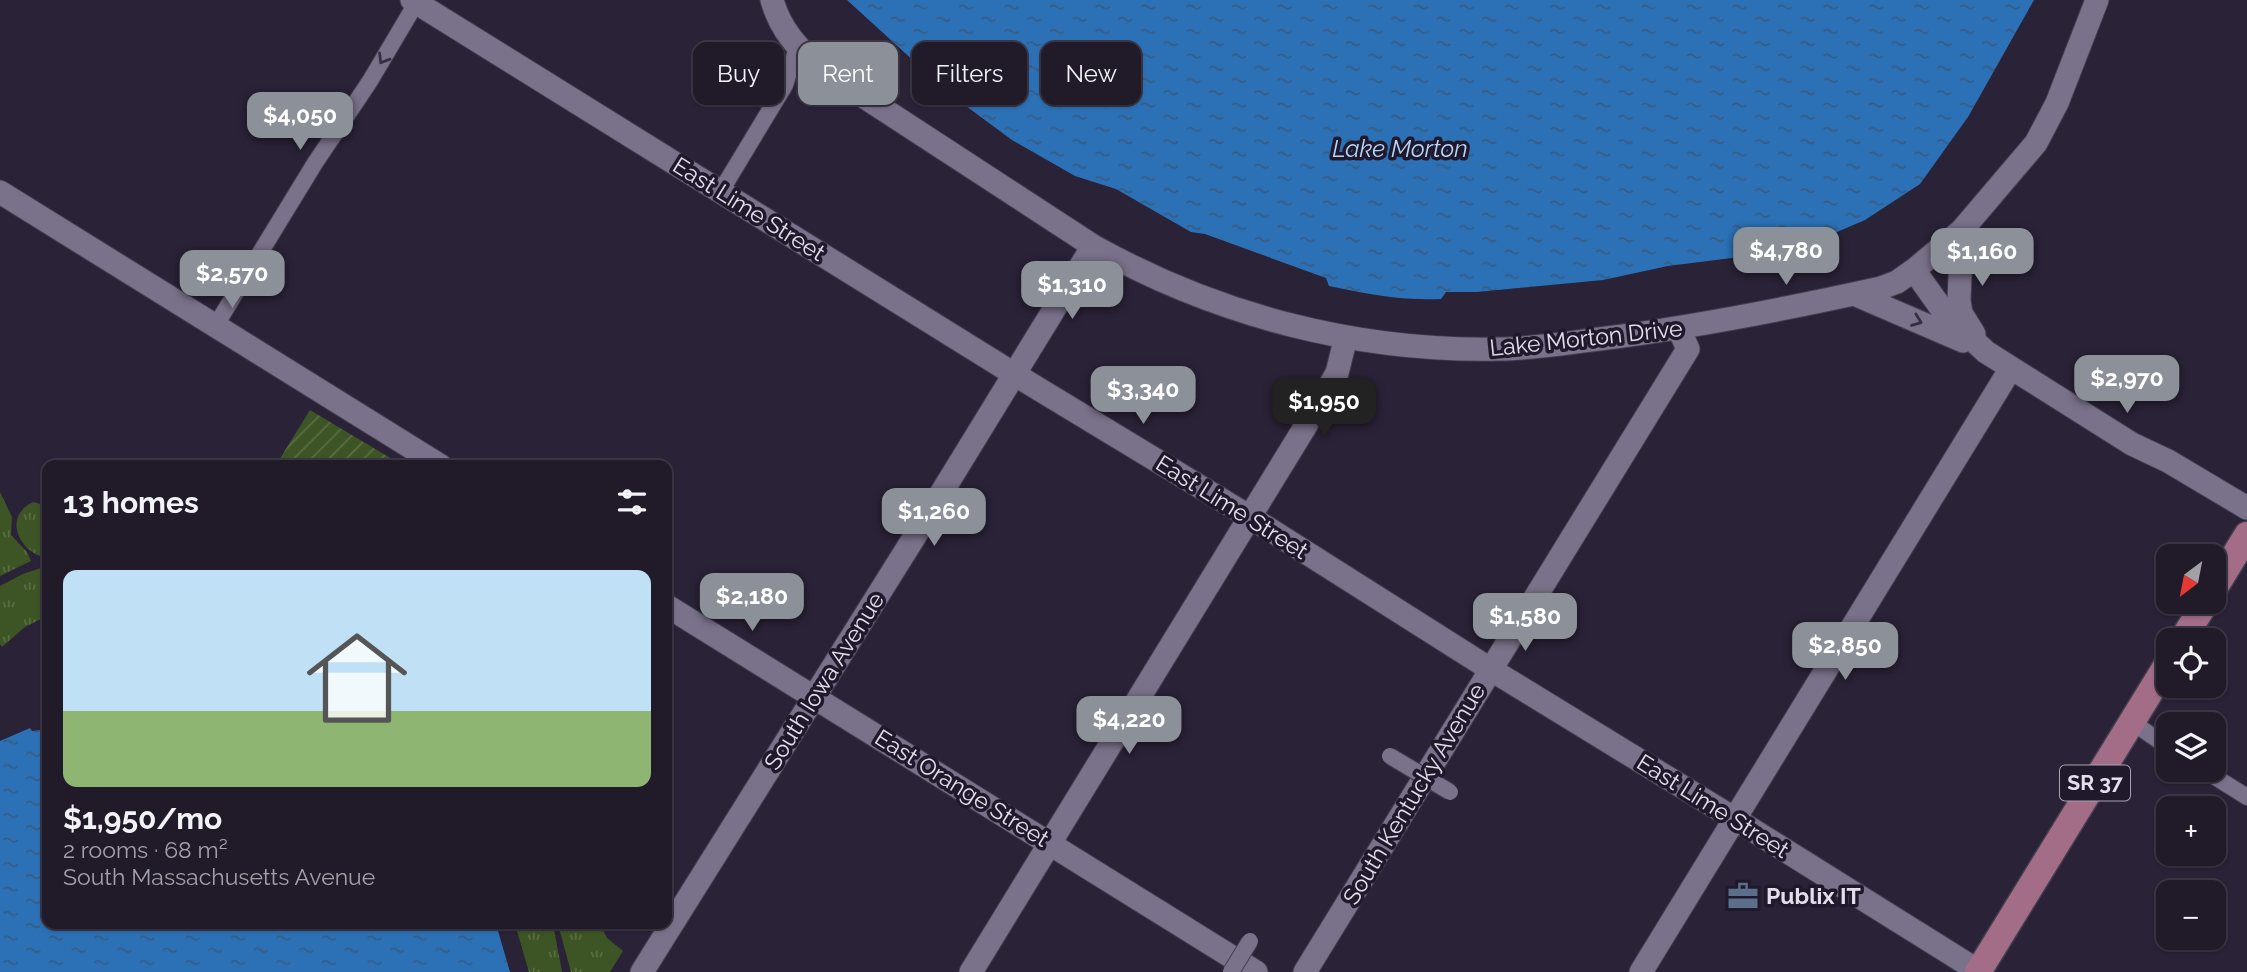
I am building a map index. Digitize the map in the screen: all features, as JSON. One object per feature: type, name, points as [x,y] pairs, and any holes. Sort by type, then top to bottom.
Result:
[{"type":"main road","points":[[2226,569],[2247,535]]},
{"type":"main road","name":"SR 37","points":[[1979,972],[2156,683]]},
{"type":"street","name":"Lake Morton Drive","points":[[772,0],[776,14],[797,48],[820,68],[1093,246],[1157,279],[1247,314],[1312,332],[1418,346],[1499,349],[1679,329],[1763,315],[1897,282],[1962,230],[2036,143],[2057,103],[2097,0]]},
{"type":"street","points":[[216,326],[315,163],[370,81],[415,1]]},
{"type":"street","name":"East Lime Street","points":[[415,1],[1979,972]]},
{"type":"street","points":[[721,191],[785,85],[797,48]]},
{"type":"street","points":[[0,192],[431,460]]},
{"type":"street","points":[[1962,230],[1959,300],[1961,313],[1984,351]]},
{"type":"street","name":"South Iowa Avenue","points":[[672,924],[1093,246]]},
{"type":"street","points":[[1914,270],[1946,315],[1984,351]]},
{"type":"street","points":[[1854,294],[1984,351],[2132,444],[2168,461],[2247,508]]},
{"type":"street","name":"South Kentucky Avenue","points":[[1305,972],[1688,349],[1679,329]]},
{"type":"street","points":[[971,972],[1337,373],[1346,337]]},
{"type":"street","points":[[1641,972],[2011,368]]},
{"type":"street","name":"East Orange Street","points":[[672,609],[1256,972]]},
{"type":"street","points":[[2132,722],[2156,739]]},
{"type":"street","points":[[1390,756],[1450,792]]},
{"type":"street","points":[[2223,782],[2247,797]]},
{"type":"street","name":"South Iowa Avenue","points":[[642,972],[669,929]]},
{"type":"street","points":[[1231,972],[1250,941]]},
{"type":"green space","points":[[310,410],[394,460],[279,460]]},
{"type":"green space","points":[[0,492],[12,517],[11,535],[27,552],[31,561],[0,576]]},
{"type":"green space","points":[[33,502],[42,505],[42,556],[30,550],[19,535],[18,517],[23,509]]},
{"type":"green space","points":[[42,568],[42,618],[25,627],[2,647],[0,586]]},
{"type":"green space","points":[[516,929],[554,929],[562,972],[529,972]]},
{"type":"green space","points":[[559,929],[602,929],[607,938],[623,951],[610,972],[571,972]]},
{"type":"water","name":"Lake Morton","points":[[847,0],[2034,0],[1968,117],[1920,184],[1865,220],[1795,250],[1668,266],[1603,280],[1477,292],[1446,292],[1441,299],[1385,296],[1329,286],[1326,278],[1205,234],[1191,232],[1116,189],[1075,176],[1012,140],[965,105],[1027,105],[1027,42],[912,42],[912,59],[898,47],[898,42],[893,42]]},
{"type":"water","points":[[30,728],[32,731],[42,730],[42,929],[497,929],[510,972],[0,972],[0,741]]},
{"type":"place","name":"Publix IT","points":[[1743,896]]}]
